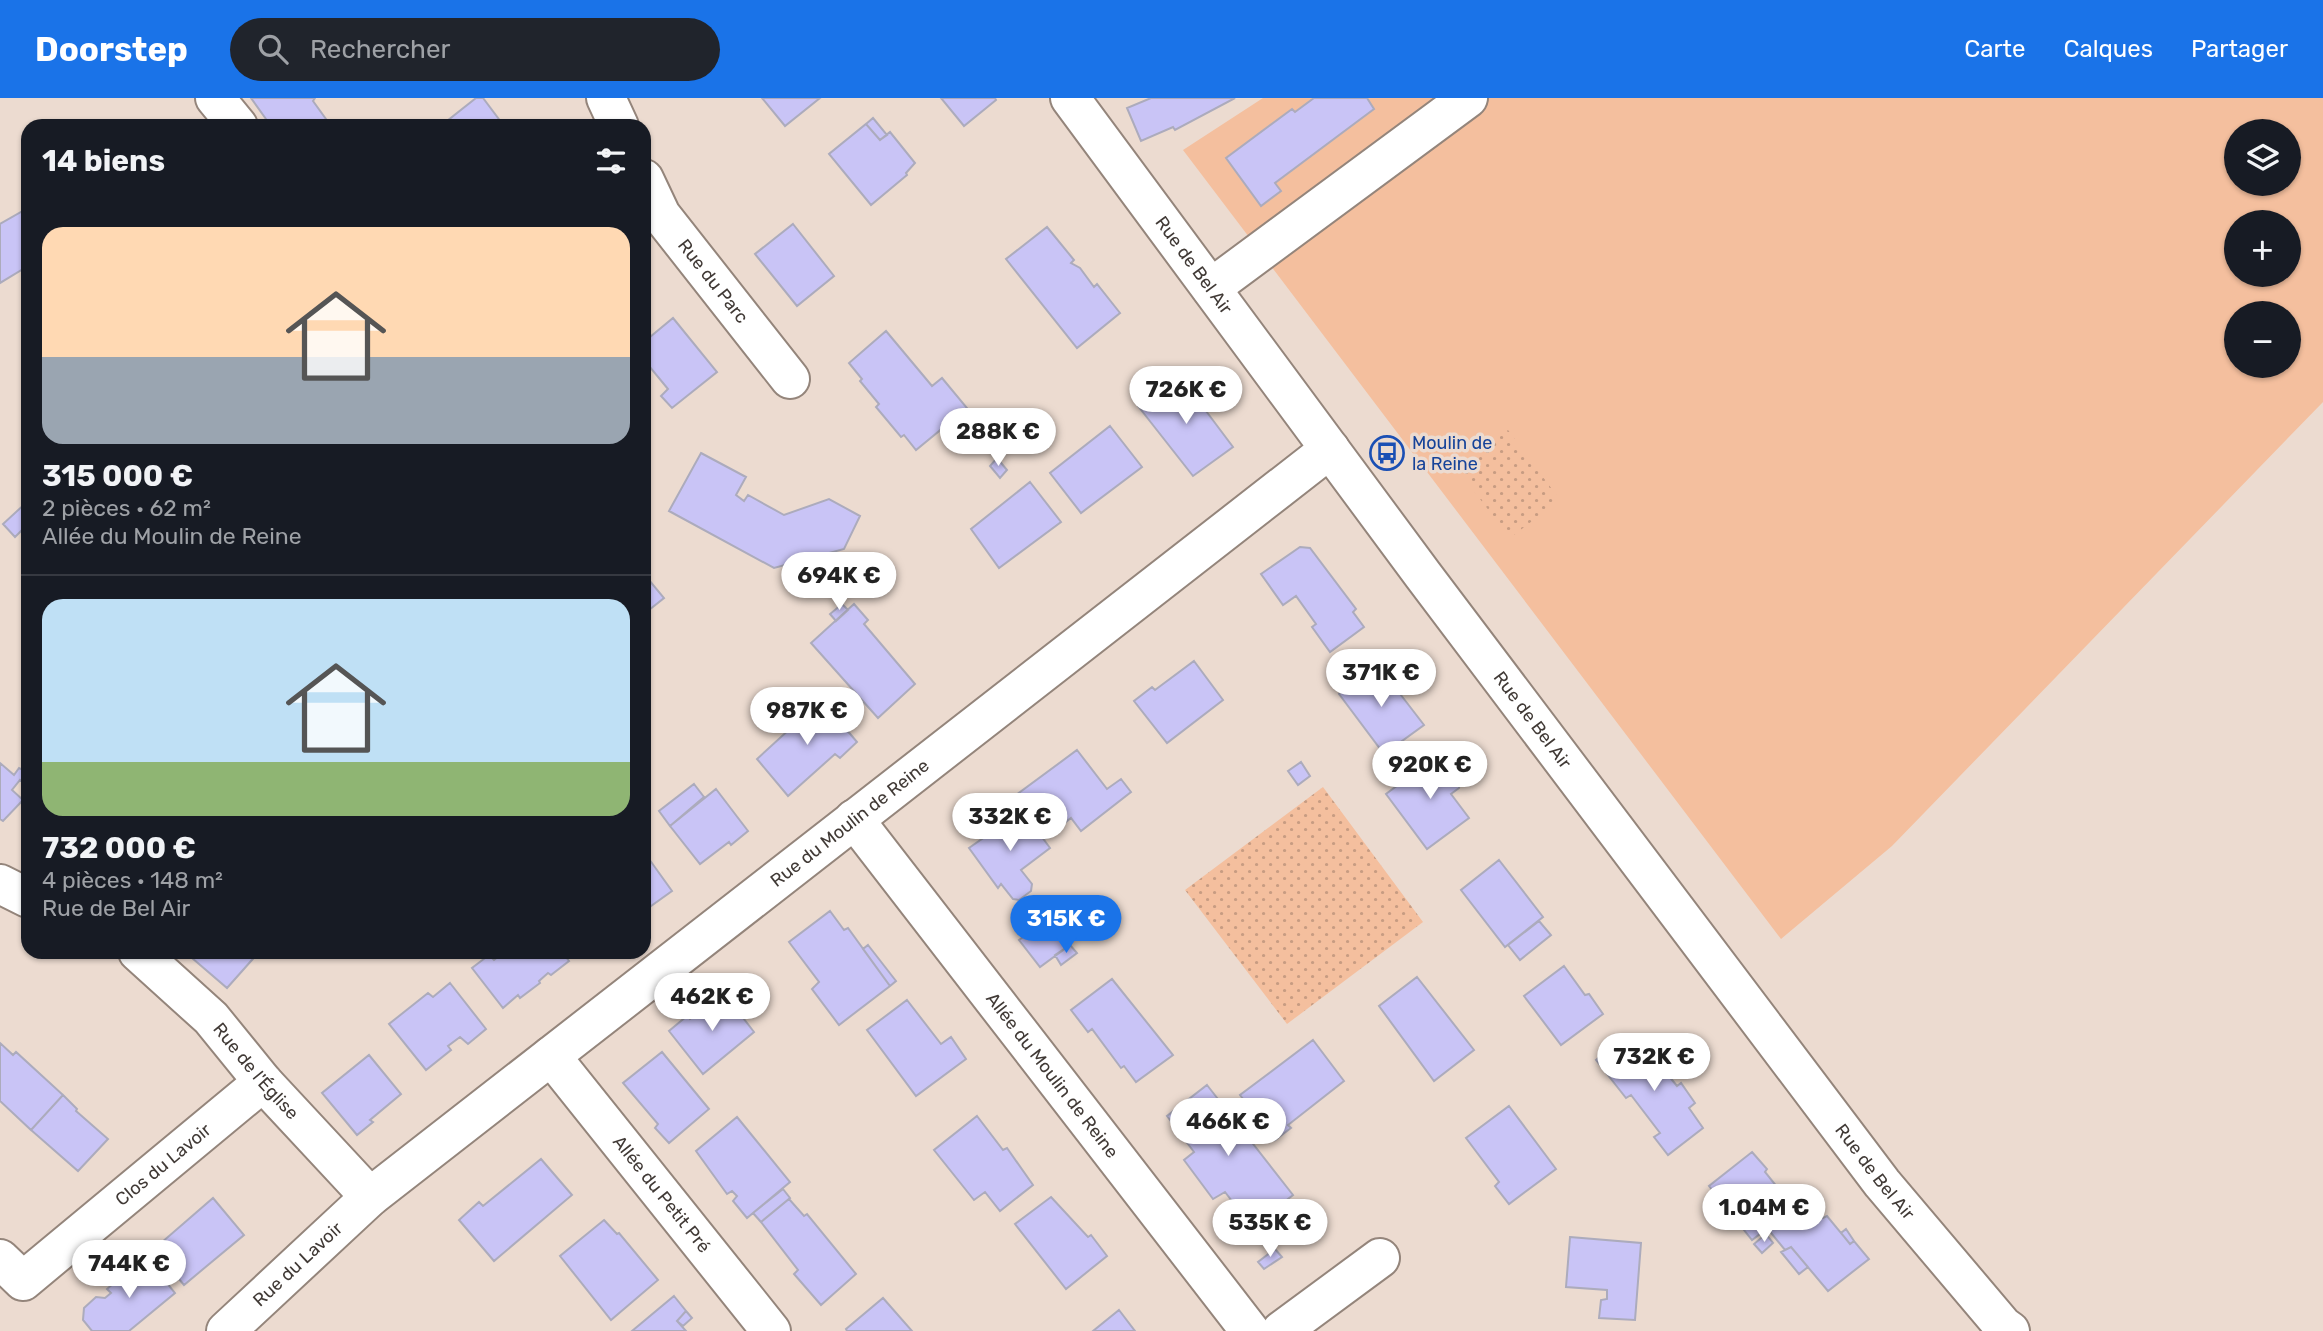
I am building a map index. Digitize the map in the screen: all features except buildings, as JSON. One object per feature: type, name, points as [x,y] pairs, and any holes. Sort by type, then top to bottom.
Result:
[{"type":"street","points":[[215,98],[232,119]]},
{"type":"street","points":[[606,98],[616,119]]},
{"type":"street","name":"Rue de Bel Air","points":[[1070,98],[1329,449],[1882,1183],[2010,1331]]},
{"type":"street","points":[[1211,288],[1468,98]]},
{"type":"street","name":"Rue du Parc","points":[[651,194],[661,215],[790,379]]},
{"type":"street","name":"Rue du Moulin de Reine","points":[[370,1197],[1329,449]]},
{"type":"street","name":"Allée du Moulin de Reine","points":[[854,819],[1250,1331]]},
{"type":"street","points":[[0,884],[21,894]]},
{"type":"street","name":"Rue de l'Église","points":[[146,959],[211,1018],[263,1082],[370,1197]]},
{"type":"street","name":"Allée du Petit Pré","points":[[551,1055],[771,1331]]},
{"type":"street","name":"Clos du Lavoir","points":[[0,1259],[23,1281],[263,1082]]},
{"type":"street","name":"Rue du Lavoir","points":[[226,1331],[370,1197]]},
{"type":"street","points":[[1281,1331],[1380,1258]]},
{"type":"shaded area","points":[[1263,98],[2323,98],[2323,402],[1892,846],[1781,939],[1183,150]]},
{"type":"shaded area","points":[[1508,430],[1560,500],[1510,538],[1457,469]]},
{"type":"shaded area","points":[[1323,787],[1423,922],[1287,1024],[1185,890]]},
{"type":"place","name":"Moulin de la Reine","points":[[1387,453]]}]
